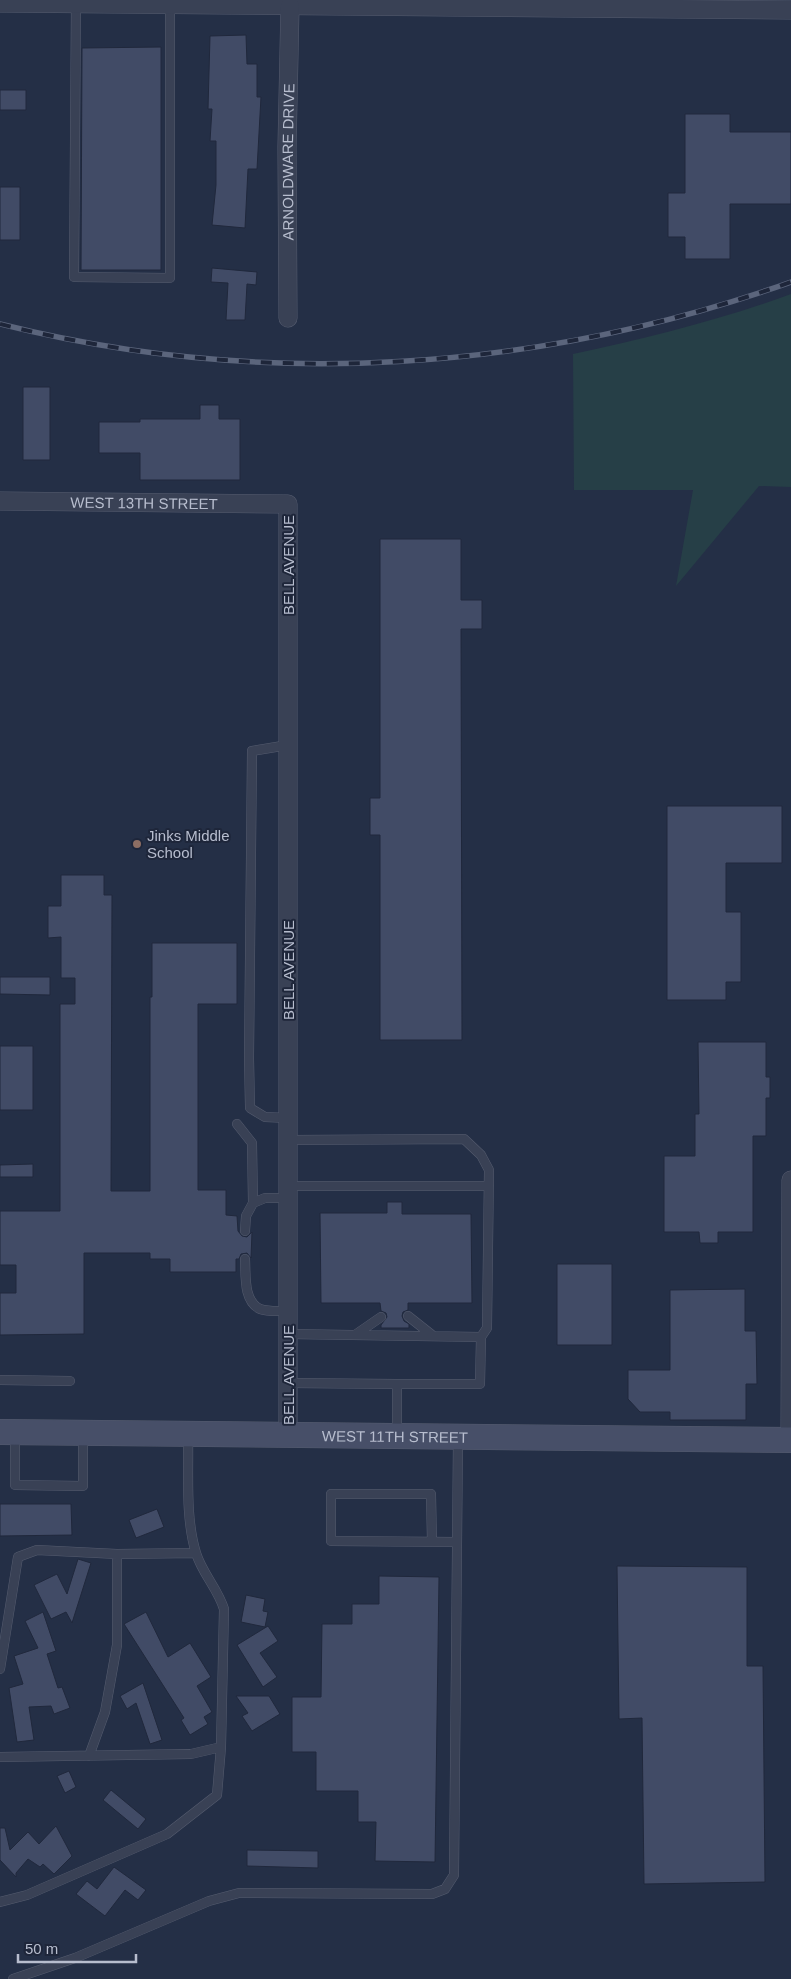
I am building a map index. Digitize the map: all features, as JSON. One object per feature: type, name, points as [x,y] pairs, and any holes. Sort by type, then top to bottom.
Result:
[{"type":"main road","name":"WEST 11TH STREET","points":[[7,1432],[791,1440]]},
{"type":"street","points":[[0,3],[75,2],[290,6],[434,4],[791,10]]},
{"type":"street","name":"ARNOLDWARE DRIVE","points":[[288,318],[287,148],[290,6]]},
{"type":"street","name":"WEST 13TH STREET","points":[[0,501],[288,504]]},
{"type":"street","name":"BELL AVENUE","points":[[288,504],[288,1436]]},
{"type":"street","points":[[791,1180],[791,1440]]},
{"type":"lane","points":[[75,2],[74,277],[170,278],[170,4]]},
{"type":"lane","points":[[288,745],[252,751],[249,1058],[250,1108],[265,1117],[288,1118]]},
{"type":"lane","points":[[237,1124],[252,1143],[253,1203],[246,1216],[245,1231]]},
{"type":"lane","points":[[288,1140],[464,1139],[481,1155],[489,1170],[487,1328],[480,1336],[480,1384],[288,1383]]},
{"type":"lane","points":[[253,1203],[288,1192],[489,1186]]},
{"type":"lane","points":[[245,1259],[247,1292],[252,1304],[261,1309],[288,1312]]},
{"type":"lane","points":[[408,1316],[432,1335]]},
{"type":"lane","points":[[355,1335],[381,1317]]},
{"type":"lane","points":[[288,1334],[480,1336]]},
{"type":"lane","points":[[0,1380],[70,1381]]},
{"type":"lane","points":[[397,1384],[397,1436]]},
{"type":"lane","points":[[7,1432],[15,1485],[83,1486],[83,1433]]},
{"type":"lane","points":[[0,1902],[27,1895],[167,1834],[218,1795],[224,1609],[222,1601],[203,1569],[196,1552],[190,1515],[188,1434]]},
{"type":"lane","points":[[13,1979],[75,1958],[209,1901],[239,1893],[432,1894],[445,1889],[454,1875],[458,1436]]},
{"type":"lane","points":[[432,1542],[431,1494],[330,1494],[331,1541],[432,1542],[457,1542]]},
{"type":"lane","points":[[0,1669],[18,1557],[37,1550],[117,1554],[196,1552]]},
{"type":"lane","points":[[89,1756],[105,1712],[117,1645],[117,1554]]},
{"type":"lane","points":[[0,1757],[191,1754],[221,1747]]},
{"type":"shaded area","points":[[791,294],[791,487],[759,486],[676,586],[693,490],[574,490],[573,354],[683,328]]},
{"type":"building","points":[[246,35],[247,64],[257,64],[257,97],[261,97],[257,169],[248,169],[245,228],[212,225],[216,185],[216,141],[210,141],[212,109],[208,109],[210,36]]},
{"type":"building","points":[[161,47],[161,270],[81,270],[82,48]]},
{"type":"building","points":[[0,90],[26,90],[26,110],[0,110]]},
{"type":"building","points":[[685,114],[730,114],[730,132],[791,132],[791,204],[730,204],[730,259],[685,259],[685,237],[668,237],[668,193],[685,193]]},
{"type":"building","points":[[0,187],[20,187],[20,240],[0,240]]},
{"type":"building","points":[[212,268],[257,272],[256,285],[247,284],[245,320],[226,320],[228,283],[211,282]]},
{"type":"building","points":[[23,387],[50,387],[50,460],[23,460]]},
{"type":"building","points":[[200,405],[219,405],[219,419],[240,419],[240,480],[140,480],[140,453],[99,453],[99,422],[140,422],[140,419],[200,419]]},
{"type":"building","points":[[380,539],[461,539],[461,600],[482,600],[482,629],[461,629],[462,1040],[380,1040],[380,835],[370,835],[370,798],[380,798]]},
{"type":"building","points":[[667,806],[782,806],[782,863],[726,863],[726,912],[741,912],[741,982],[726,982],[726,1000],[667,1000]]},
{"type":"building","points":[[61,875],[104,875],[104,895],[112,895],[111,1191],[150,1191],[150,997],[152,997],[152,943],[237,943],[237,1004],[198,1004],[198,1190],[226,1190],[226,1215],[237,1216],[238,1231],[242,1236],[247,1237],[252,1232],[251,1258],[247,1253],[241,1254],[239,1259],[236,1259],[236,1272],[170,1272],[170,1259],[150,1259],[150,1253],[84,1253],[84,1334],[0,1335],[0,1293],[16,1293],[16,1265],[0,1265],[0,1211],[60,1211],[60,1004],[75,1004],[75,978],[61,978],[61,937],[48,938],[48,906],[61,906]]},
{"type":"building","points":[[0,977],[50,977],[50,995],[0,994]]},
{"type":"building","points":[[698,1042],[766,1042],[766,1077],[770,1077],[770,1098],[766,1098],[766,1136],[753,1136],[753,1232],[718,1232],[718,1243],[700,1243],[699,1232],[664,1232],[664,1156],[695,1156],[695,1114],[699,1114]]},
{"type":"building","points":[[0,1046],[33,1046],[33,1110],[0,1110]]},
{"type":"building","points":[[33,1164],[33,1177],[0,1177],[0,1165]]},
{"type":"building","points":[[387,1202],[402,1202],[402,1214],[471,1214],[472,1303],[408,1303],[408,1310],[403,1312],[402,1316],[404,1321],[409,1324],[409,1328],[381,1328],[387,1317],[386,1313],[381,1311],[380,1303],[321,1303],[320,1213],[387,1213]]},
{"type":"building","points":[[557,1264],[612,1264],[612,1345],[557,1345]]},
{"type":"building","points":[[745,1289],[745,1331],[756,1331],[757,1384],[746,1384],[746,1420],[670,1420],[670,1412],[640,1412],[628,1399],[628,1370],[670,1370],[670,1290]]},
{"type":"building","points":[[0,1504],[71,1504],[72,1535],[0,1536]]},
{"type":"building","points":[[157,1509],[164,1527],[136,1538],[129,1520]]},
{"type":"building","points":[[78,1559],[91,1563],[72,1623],[66,1612],[51,1619],[34,1585],[57,1574],[67,1594]]},
{"type":"building","points":[[617,1566],[747,1567],[747,1666],[763,1666],[765,1882],[644,1884],[642,1718],[619,1719]]},
{"type":"building","points":[[379,1576],[439,1577],[435,1862],[375,1861],[376,1822],[358,1822],[358,1791],[316,1791],[316,1752],[292,1752],[292,1697],[321,1697],[322,1624],[352,1624],[352,1604],[379,1604]]},
{"type":"building","points":[[246,1595],[265,1599],[263,1611],[268,1612],[265,1627],[241,1622]]},
{"type":"building","points":[[43,1612],[56,1651],[47,1654],[58,1688],[62,1687],[70,1708],[54,1714],[51,1706],[29,1707],[34,1740],[17,1742],[9,1688],[23,1684],[14,1656],[38,1648],[25,1621]]},
{"type":"building","points":[[146,1612],[168,1657],[190,1643],[211,1677],[197,1686],[212,1712],[204,1717],[208,1724],[190,1735],[181,1720],[184,1718],[124,1624]]},
{"type":"building","points":[[268,1626],[278,1641],[260,1653],[277,1677],[263,1687],[237,1645]]},
{"type":"building","points":[[143,1683],[162,1740],[150,1744],[136,1703],[127,1709],[120,1696]]},
{"type":"building","points":[[236,1696],[269,1696],[280,1714],[252,1731],[242,1716],[248,1713]]},
{"type":"building","points":[[69,1771],[76,1787],[65,1793],[57,1776]]},
{"type":"building","points":[[111,1790],[146,1819],[138,1829],[103,1800]]},
{"type":"building","points":[[56,1826],[72,1856],[54,1874],[43,1864],[40,1867],[28,1859],[16,1873],[16,1877],[0,1860],[0,1828],[5,1828],[10,1850],[28,1832],[39,1844]]},
{"type":"building","points":[[247,1850],[318,1851],[318,1868],[247,1866]]},
{"type":"building","points":[[114,1867],[146,1890],[138,1900],[125,1890],[105,1916],[76,1894],[87,1881],[97,1889]]},
{"type":"railway","points":[[0,324],[99,345],[198,358],[298,363],[398,362],[498,352],[597,336],[695,312],[791,282]]},
{"type":"place","name":"Jinks Middle School","points":[[137,844]]}]
